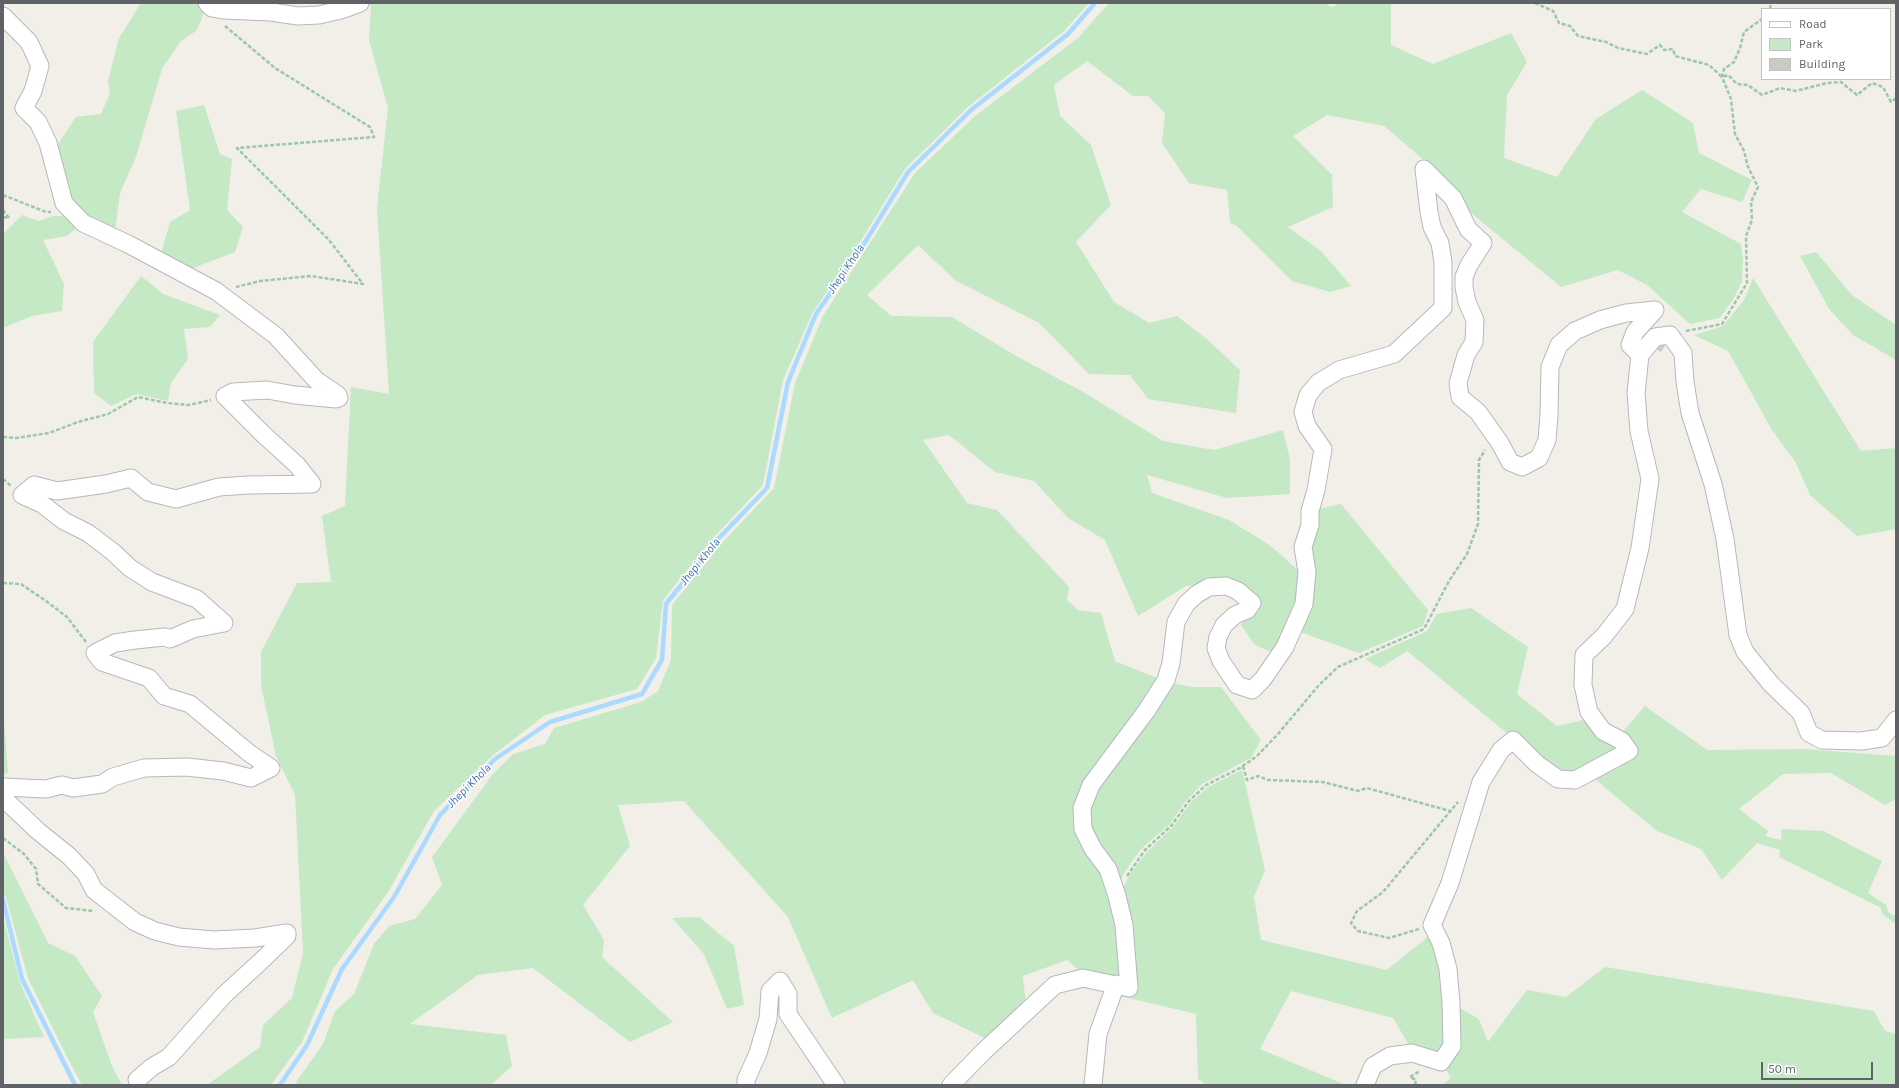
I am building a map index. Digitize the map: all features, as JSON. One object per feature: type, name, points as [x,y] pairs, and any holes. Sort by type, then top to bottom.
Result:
[{"type":"street","points":[[210,6],[223,10],[271,12],[305,16],[319,15],[341,10],[360,3]]},
{"type":"street","points":[[3,16],[29,42],[40,66],[33,91],[24,108],[38,122],[48,143],[64,203],[83,223],[128,244],[216,291],[276,336],[316,380],[338,395],[339,398],[336,399],[295,395],[267,390],[233,392],[224,396],[297,465],[312,484],[219,487],[176,499],[148,492],[131,478],[106,484],[57,491],[34,485],[22,495],[42,504],[64,521],[88,533],[113,552],[130,568],[152,582],[197,600],[224,623],[193,629],[170,639],[165,637],[115,644],[95,653],[102,662],[149,678],[164,696],[190,704],[249,753],[271,768],[251,778],[223,771],[187,767],[144,768],[112,777],[102,784],[73,788],[62,785],[46,789],[3,787]]},
{"type":"street","points":[[951,1085],[982,1053],[1056,985],[1083,978],[1129,988],[1124,925],[1117,896],[1108,869],[1093,849],[1083,829],[1082,808],[1091,785],[1147,710],[1166,680],[1171,663],[1176,622],[1186,604],[1197,594],[1209,588],[1226,586],[1238,591],[1252,603],[1247,610],[1235,616],[1224,625],[1218,637],[1216,648],[1221,661],[1237,685],[1252,690],[1263,680],[1274,665],[1294,630],[1304,604],[1307,572],[1303,547],[1310,525],[1310,511],[1316,490],[1324,449],[1307,426],[1303,412],[1308,394],[1318,384],[1338,370],[1394,354],[1443,308],[1443,262],[1440,243],[1432,227],[1424,169],[1453,198],[1468,229],[1483,243],[1468,265],[1464,277],[1467,302],[1475,320],[1474,342],[1466,355],[1458,383],[1460,397],[1478,412],[1504,450],[1510,462],[1522,467],[1539,458],[1547,440],[1550,367],[1559,345],[1576,331],[1600,320],[1626,313],[1655,310],[1635,332],[1630,345],[1640,355]]},
{"type":"street","points":[[1365,1085],[1373,1066],[1390,1056],[1412,1053],[1441,1062],[1452,1046],[1451,1002],[1448,969],[1441,943],[1432,925],[1450,883],[1481,782],[1501,750],[1513,740],[1537,764],[1558,779],[1575,780],[1629,751],[1622,741],[1603,731],[1589,712],[1583,685],[1584,655],[1604,636],[1625,608],[1640,548],[1650,479],[1640,431],[1636,393],[1640,355],[1655,338],[1670,335],[1683,353],[1685,382],[1690,413],[1713,484],[1725,539],[1738,635],[1745,652],[1771,684],[1801,713],[1809,733],[1822,740],[1861,741],[1882,738],[1896,720]]},
{"type":"street","points":[[3,798],[38,831],[70,856],[86,874],[94,890],[135,922],[155,931],[179,937],[214,940],[254,938],[287,933],[287,936],[259,964],[224,995],[169,1056],[152,1067],[137,1080]]},
{"type":"street","points":[[746,1085],[746,1080],[758,1053],[768,1019],[770,991],[780,981],[788,994],[788,1014],[836,1085]]},
{"type":"street","points":[[1093,1085],[1098,1034],[1116,984]]},
{"type":"path","points":[[1535,3],[1553,11],[1559,23],[1570,26],[1578,36],[1606,42],[1618,48],[1647,54],[1660,45],[1664,50],[1673,49],[1675,56],[1709,64],[1722,76],[1731,99],[1735,134],[1744,151],[1748,167],[1758,187],[1751,202],[1752,220],[1746,236],[1747,283],[1722,324],[1670,335]]},
{"type":"path","points":[[210,6],[213,16],[275,68],[370,126],[374,137],[237,148],[329,240],[362,284],[311,276],[260,281],[216,291]]},
{"type":"path","points":[[1722,76],[1724,69],[1734,62],[1740,48],[1744,32],[1761,20]]},
{"type":"path","points":[[1722,76],[1728,75],[1737,84],[1748,85],[1762,95],[1780,88],[1796,91],[1827,83],[1841,82],[1857,95],[1872,83],[1883,86],[1891,102],[1896,98]]},
{"type":"path","points":[[3,195],[46,212],[64,213],[72,211]]},
{"type":"path","points":[[3,210],[9,218],[3,217]]},
{"type":"path","points":[[3,437],[16,438],[49,433],[78,422],[108,414],[138,397],[167,403],[189,405],[224,396]]},
{"type":"path","points":[[1117,896],[1128,874],[1145,850],[1172,825],[1188,802],[1206,785],[1243,766],[1262,750],[1318,685],[1338,667],[1424,629],[1449,581],[1467,554],[1478,524],[1480,460],[1487,447],[1504,450]]},
{"type":"path","points":[[3,583],[21,584],[46,601],[67,618],[95,653]]},
{"type":"path","points":[[1243,766],[1247,780],[1258,776],[1268,780],[1323,782],[1358,791],[1367,788],[1450,811]]},
{"type":"path","points":[[1432,925],[1389,938],[1358,931],[1351,923],[1358,911],[1383,892],[1462,797]]},
{"type":"path","points":[[3,838],[24,854],[36,869],[38,884],[66,908],[95,911]]},
{"type":"green space","points":[[141,3],[201,3],[206,8],[197,30],[180,42],[162,69],[136,157],[120,193],[115,232],[86,218],[69,199],[60,166],[58,144],[76,117],[101,114],[110,94],[108,81],[119,38]]},
{"type":"green space","points":[[369,3],[1089,3],[1064,31],[968,107],[905,169],[855,250],[813,312],[783,380],[763,485],[713,538],[663,600],[656,658],[637,689],[545,715],[492,756],[434,811],[388,892],[333,969],[302,1042],[271,1085],[207,1085],[260,1047],[263,1025],[292,998],[303,953],[295,795],[276,756],[261,685],[261,652],[297,583],[331,582],[322,516],[345,506],[351,387],[389,394],[377,208],[388,108],[369,40],[371,5]]},
{"type":"green space","points":[[1109,3],[1324,3],[1332,7],[1340,3],[1391,3],[1391,45],[1433,64],[1511,33],[1527,62],[1507,95],[1504,158],[1557,177],[1596,119],[1642,90],[1693,123],[1699,153],[1752,180],[1742,202],[1701,189],[1682,212],[1741,244],[1743,259],[1742,281],[1734,298],[1720,318],[1690,324],[1647,285],[1618,270],[1561,287],[1465,208],[1426,162],[1384,126],[1327,115],[1293,136],[1332,175],[1333,207],[1288,227],[1321,251],[1351,286],[1330,292],[1292,281],[1237,226],[1230,223],[1227,190],[1189,183],[1162,143],[1165,113],[1148,96],[1133,96],[1087,61],[1054,85],[1060,116],[1091,145],[1111,205],[1076,242],[1114,302],[1149,323],[1177,316],[1208,340],[1240,370],[1236,413],[1148,399],[1130,375],[1089,374],[1039,323],[955,280],[918,245],[867,295],[891,316],[952,317],[1016,356],[1085,393],[1163,441],[1214,450],[1283,430],[1290,460],[1290,494],[1227,498],[1147,475],[1152,493],[1229,520],[1271,546],[1301,573],[1298,602],[1274,653],[1255,645],[1241,625],[1244,617],[1256,603],[1222,581],[1186,586],[1138,616],[1105,540],[1068,518],[1034,481],[995,472],[949,435],[923,440],[967,503],[997,510],[1069,587],[1067,600],[1078,610],[1101,613],[1115,661],[1162,680],[1087,784],[1090,852],[1112,896],[1123,980],[1084,974],[1067,960],[1023,976],[1026,1006],[989,1040],[933,1013],[913,980],[832,1018],[788,917],[684,801],[618,805],[630,846],[583,905],[604,940],[602,957],[673,1022],[630,1042],[533,968],[478,975],[410,1024],[506,1035],[512,1066],[491,1085],[294,1085],[323,1044],[335,1011],[354,994],[374,944],[389,926],[415,919],[442,885],[432,857],[493,774],[513,754],[545,744],[554,728],[641,702],[658,691],[671,660],[672,605],[722,543],[774,488],[795,383],[823,316],[915,173],[975,116],[1078,38]]},
{"type":"green space","points":[[204,105],[220,154],[232,159],[227,210],[243,227],[235,252],[185,271],[160,257],[170,222],[190,210],[176,111]]},
{"type":"green space","points":[[22,215],[39,221],[53,216],[65,216],[80,225],[67,236],[43,240],[64,284],[62,311],[32,316],[3,328],[3,234]]},
{"type":"green space","points":[[1816,252],[1852,295],[1896,325],[1896,360],[1853,335],[1829,309],[1800,256]]},
{"type":"green space","points":[[141,276],[163,294],[220,315],[210,327],[184,329],[188,359],[171,383],[168,401],[136,394],[111,406],[94,393],[93,342]]},
{"type":"green space","points":[[1753,278],[1861,451],[1896,448],[1896,529],[1857,536],[1810,495],[1796,463],[1772,430],[1728,351],[1694,335],[1723,326],[1744,300]]},
{"type":"green space","points":[[1341,504],[1428,610],[1423,626],[1359,653],[1297,631],[1313,510]]},
{"type":"green space","points":[[1471,608],[1528,647],[1517,694],[1557,726],[1584,720],[1624,751],[1573,776],[1558,775],[1407,651],[1380,668],[1365,659],[1427,631],[1437,614]]},
{"type":"green space","points":[[1170,683],[1194,687],[1221,687],[1261,740],[1251,758],[1202,784],[1184,803],[1170,824],[1141,849],[1124,873],[1118,887],[1087,827],[1093,787]]},
{"type":"green space","points":[[1645,706],[1707,750],[1805,749],[1896,756],[1896,799],[1885,805],[1831,773],[1783,774],[1739,809],[1768,831],[1765,836],[1781,840],[1782,829],[1823,831],[1882,861],[1868,893],[1886,905],[1888,912],[1896,917],[1896,924],[1882,914],[1881,908],[1779,857],[1780,850],[1757,843],[1722,880],[1701,849],[1657,831],[1591,776],[1617,761],[1620,735]]},
{"type":"green space","points":[[3,709],[8,772],[3,775]]},
{"type":"green space","points":[[1242,770],[1265,870],[1254,897],[1261,940],[1387,970],[1429,936],[1434,944],[1443,971],[1450,1026],[1440,1057],[1410,1047],[1393,1018],[1291,991],[1260,1049],[1346,1085],[1207,1085],[1198,1079],[1196,1014],[1116,995],[1130,989],[1119,896],[1130,874],[1147,852],[1174,826],[1190,803],[1208,787]]},
{"type":"green space","points":[[3,852],[48,943],[75,956],[102,996],[93,1012],[112,1066],[122,1085],[82,1085],[65,1053],[28,978],[6,898],[3,894]]},
{"type":"green space","points":[[3,917],[20,983],[44,1037],[3,1039]]},
{"type":"green space","points":[[699,917],[734,946],[744,1005],[727,1009],[704,954],[672,918]]},
{"type":"green space","points":[[1605,967],[1874,1011],[1885,1031],[1896,1034],[1896,1085],[1442,1085],[1451,1078],[1446,1069],[1459,1050],[1460,1008],[1479,1019],[1488,1042],[1527,990],[1566,997]]},
{"type":"building","points":[[1660,340],[1666,344],[1661,352],[1655,348]]},
{"type":"waterway","name":"Jhepi Khola","points":[[280,1085],[307,1045],[342,969],[394,897],[440,815],[495,759],[550,722],[642,694],[662,660],[666,604],[718,539],[767,488],[788,382],[816,314],[859,252],[908,172],[971,110],[1068,34],[1095,3]]},
{"type":"waterway","points":[[3,900],[22,979],[75,1085]]}]
